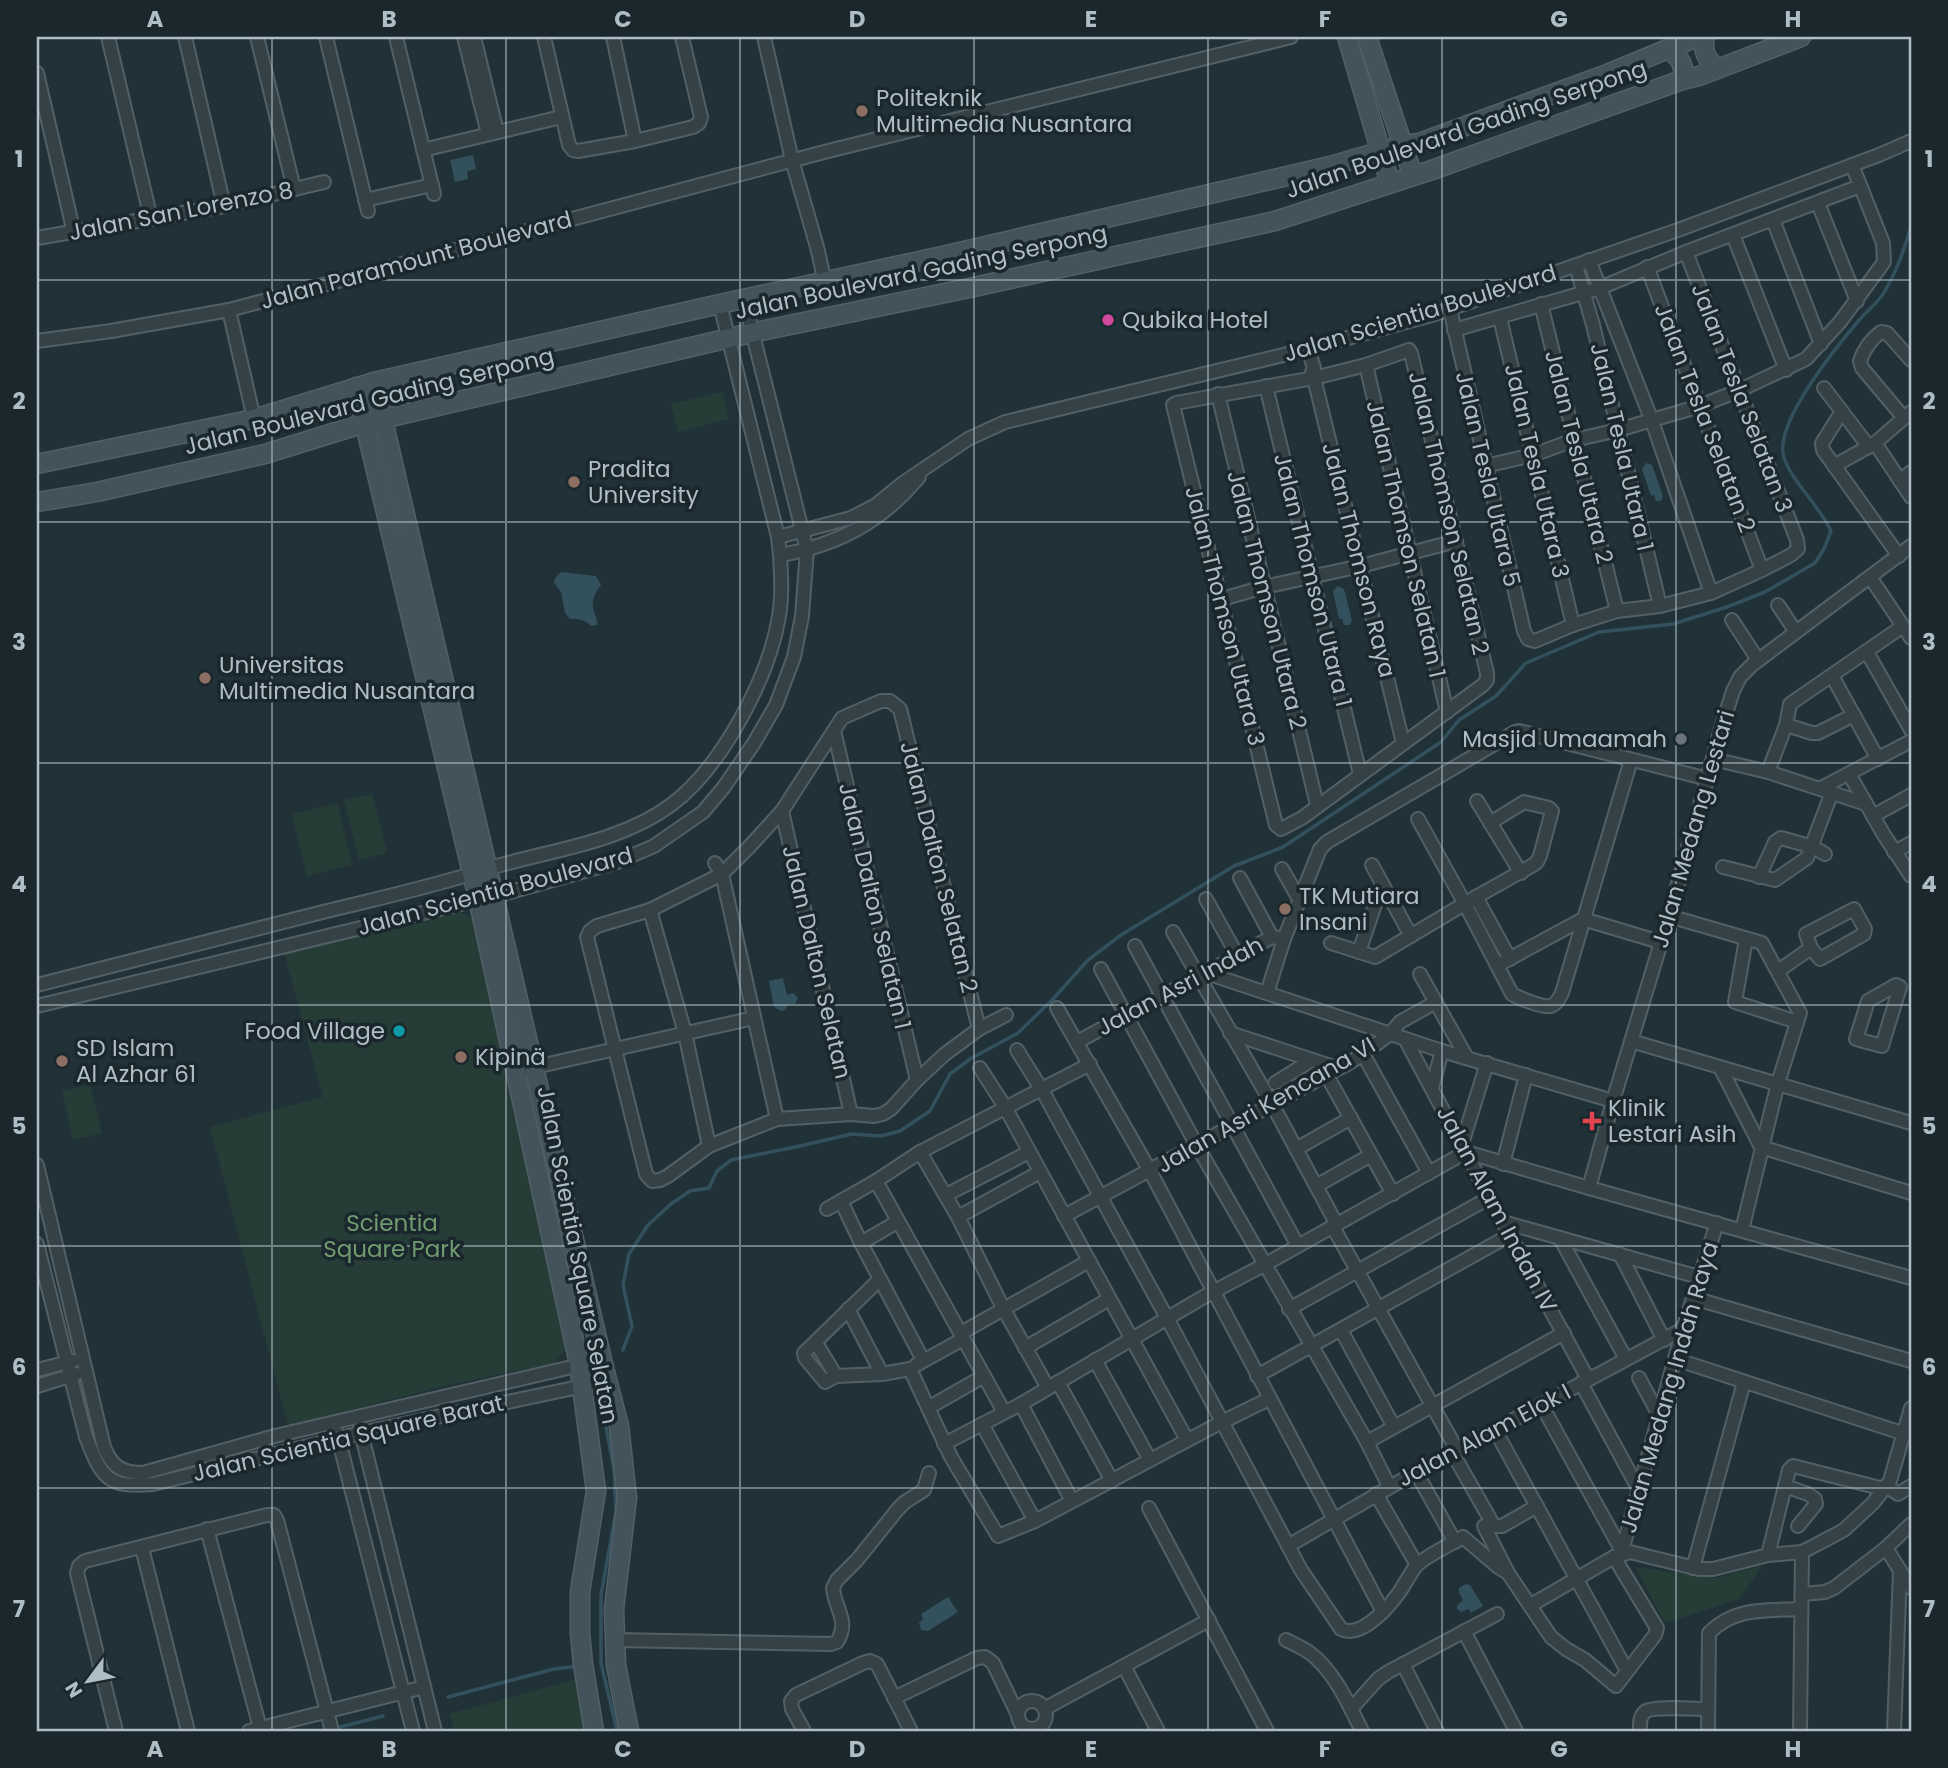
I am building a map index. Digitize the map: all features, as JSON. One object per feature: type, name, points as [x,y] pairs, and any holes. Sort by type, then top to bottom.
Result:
[{"type":"main road","points":[[1347,37],[1390,183]]},
{"type":"main road","points":[[1367,37],[1413,176]]},
{"type":"main road","name":"Jalan Boulevard Gading Serpong","points":[[38,465],[254,419],[374,382],[825,282],[1419,143],[1607,74],[1697,37]]},
{"type":"main road","points":[[1705,37],[1705,55],[1718,68]]},
{"type":"main road","name":"Jalan Boulevard Gading Serpong","points":[[37,502],[97,492],[265,454],[374,421],[751,333],[1275,221],[1699,76],[1801,37]]},
{"type":"main road","points":[[1668,48],[1682,63],[1682,80]]},
{"type":"main road","points":[[374,382],[374,421]]},
{"type":"main road","points":[[356,387],[374,421]]},
{"type":"main road","name":"Jalan Scientia Square Selatan","points":[[374,421],[524,1069],[579,1364],[596,1492],[580,1592],[583,1664],[594,1731]]},
{"type":"main road","points":[[37,490],[47,495],[88,487],[97,492]]},
{"type":"main road","name":"Jalan Scientia Square Selatan","points":[[524,1069],[619,1426],[627,1498],[614,1609],[615,1640],[616,1665],[629,1731]]},
{"type":"street","points":[[108,37],[151,219]]},
{"type":"street","points":[[185,37],[224,206]]},
{"type":"street","points":[[257,37],[294,189]]},
{"type":"street","points":[[326,37],[367,205],[433,189],[396,37]]},
{"type":"street","points":[[464,37],[492,133]]},
{"type":"street","points":[[474,37],[492,133]]},
{"type":"street","points":[[544,37],[569,145],[578,151],[635,141],[693,127],[699,123],[701,117],[682,37]]},
{"type":"street","points":[[612,37],[635,141]]},
{"type":"street","points":[[764,37],[792,160],[825,282]]},
{"type":"street","name":"Jalan Paramount Boulevard","points":[[37,341],[229,310],[792,160],[1291,37]]},
{"type":"street","points":[[37,73],[74,233]]},
{"type":"street","points":[[423,150],[561,117]]},
{"type":"street","name":"Jalan Scientia Boulevard","points":[[778,537],[851,518],[876,505],[903,483],[968,439],[1005,422],[1308,353],[1450,309],[1678,230],[1911,141]]},
{"type":"street","points":[[1485,466],[1533,455],[1574,440],[1700,406],[1786,370],[1805,359],[1857,301],[1884,262],[1883,243],[1852,165]]},
{"type":"street","name":"Jalan San Lorenzo 8","points":[[38,235],[74,233],[224,206],[324,182]]},
{"type":"street","points":[[1453,328],[1500,318],[1584,290],[1600,288],[1647,267],[1860,187]]},
{"type":"street","points":[[1818,203],[1857,301]]},
{"type":"street","points":[[1773,220],[1821,344]]},
{"type":"street","points":[[1733,235],[1786,370]]},
{"type":"street","name":"Jalan Tesla Selatan 3","points":[[1686,252],[1798,545],[1798,549],[1790,555],[1762,570]]},
{"type":"street","points":[[1589,260],[1652,421],[1711,593]]},
{"type":"street","name":"Jalan Tesla Utara 1","points":[[1576,265],[1593,325],[1660,606]]},
{"type":"street","name":"Jalan Tesla Selatan 2","points":[[1647,267],[1762,570]]},
{"type":"street","name":"Jalan Scientia Boulevard","points":[[37,1006],[486,897],[617,862],[654,846],[703,811],[724,787],[776,705],[794,657],[802,616],[807,550],[744,299]]},
{"type":"street","name":"Jalan Scientia Boulevard","points":[[37,985],[606,838],[639,824],[670,805],[695,784],[741,718],[765,668],[779,615],[781,555],[778,537],[720,304]]},
{"type":"street","name":"Jalan Tesla Utara 2","points":[[1541,304],[1617,611]]},
{"type":"street","name":"Jalan Tesla Utara 5","points":[[1450,309],[1524,631],[1528,639],[1535,641],[1573,625]]},
{"type":"street","points":[[229,310],[254,419]]},
{"type":"street","name":"Jalan Tesla Utara 3","points":[[1500,318],[1573,625]]},
{"type":"street","points":[[1593,325],[1612,320]]},
{"type":"street","points":[[1834,466],[1872,445],[1908,415],[1862,368],[1860,361],[1863,352],[1873,338],[1881,332],[1887,333],[1911,360]]},
{"type":"street","name":"Jalan Thomson Selatan 2","points":[[1366,365],[1406,350],[1411,353],[1487,673],[1487,680],[1483,685],[1447,712]]},
{"type":"street","name":"Jalan Thomson Raya","points":[[1308,353],[1307,362],[1313,375],[1403,743]]},
{"type":"street","points":[[1218,394],[1366,365]]},
{"type":"street","name":"Jalan Thomson Selatan 1","points":[[1366,365],[1447,712]]},
{"type":"street","name":"Jalan Thomson Utara 1","points":[[1266,386],[1360,774]]},
{"type":"street","points":[[1824,388],[1841,413],[1872,445],[1911,496]]},
{"type":"street","name":"Jalan Thomson Utara 3","points":[[1218,394],[1176,402],[1173,407],[1276,825],[1281,829],[1286,828],[1317,805]]},
{"type":"street","name":"Jalan Thomson Utara 2","points":[[1218,394],[1317,805]]},
{"type":"street","points":[[1841,413],[1822,446],[1834,466],[1907,552]]},
{"type":"street","name":"Jalan Scientia Boulevard","points":[[781,555],[807,550],[858,530],[883,514],[925,469]]},
{"type":"street","points":[[1900,481],[1911,472]]},
{"type":"street","points":[[1222,599],[1456,541]]},
{"type":"street","name":"Jalan Medang Lestari","points":[[1589,1188],[1733,691],[1740,677],[1758,660],[1907,552]]},
{"type":"street","points":[[1573,625],[1617,611],[1660,606],[1711,593],[1762,570]]},
{"type":"street","points":[[1870,578],[1911,638]]},
{"type":"street","points":[[1778,605],[1796,632]]},
{"type":"street","points":[[1732,620],[1758,660]]},
{"type":"street","points":[[1768,772],[1786,725],[1790,704],[1903,626]]},
{"type":"street","points":[[1867,652],[1911,730]]},
{"type":"street","points":[[1832,676],[1878,759]]},
{"type":"street","name":"Jalan Dalton Selatan 2","points":[[834,731],[842,718],[881,701],[890,701],[900,709],[979,1029]]},
{"type":"street","points":[[1317,805],[1447,712]]},
{"type":"street","points":[[1786,725],[1818,733],[1854,715]]},
{"type":"street","points":[[834,731],[782,811],[750,846],[650,910],[597,926],[590,930],[587,937],[646,1174],[652,1181],[660,1180],[709,1146],[777,1119],[883,1114],[946,1054],[979,1029],[1006,1015]]},
{"type":"street","name":"Jalan Dalton Selatan 1","points":[[834,731],[917,1080]]},
{"type":"street","points":[[1267,993],[1278,938],[1299,899],[1320,849],[1327,842],[1515,732],[1708,779]]},
{"type":"street","points":[[1723,867],[1775,880],[1807,858],[1813,847],[1827,790],[1849,774],[1911,741]]},
{"type":"street","points":[[1713,759],[1768,772],[1866,804]]},
{"type":"street","points":[[1418,819],[1470,900],[1504,962],[1512,994],[1517,998],[1549,1006],[1555,1004],[1562,993],[1630,760]]},
{"type":"street","points":[[713,761],[732,773]]},
{"type":"street","points":[[1849,774],[1872,816],[1911,876]]},
{"type":"street","points":[[1872,816],[1911,795]]},
{"type":"street","points":[[1477,801],[1521,873]]},
{"type":"street","points":[[1331,943],[1375,957],[1521,873],[1537,862],[1552,811],[1524,802],[1490,823]]},
{"type":"street","name":"Jalan Dalton Selatan","points":[[782,811],[851,1114]]},
{"type":"street","points":[[1759,877],[1778,839],[1813,847],[1825,854]]},
{"type":"street","points":[[1894,852],[1911,843]]},
{"type":"street","points":[[1372,865],[1411,936]]},
{"type":"street","points":[[719,868],[777,1119]]},
{"type":"street","points":[[1282,869],[1299,899]]},
{"type":"street","points":[[1240,878],[1278,938]]},
{"type":"street","points":[[1359,952],[1382,884]]},
{"type":"street","points":[[1206,899],[1237,955]]},
{"type":"street","points":[[1854,909],[1865,929],[1864,934],[1820,960],[1811,948],[1806,934],[1809,931],[1854,909]]},
{"type":"street","points":[[650,910],[685,1033],[709,1146]]},
{"type":"street","points":[[1669,916],[1763,944],[1800,1013],[1778,1083],[1742,1230]]},
{"type":"street","points":[[1504,962],[1583,919],[1660,943]]},
{"type":"street","points":[[1173,932],[1201,976],[1230,1033],[1272,1104],[1379,1310],[1433,1406],[1490,1524],[1508,1573],[1551,1637],[1585,1660],[1616,1686],[1657,1628],[1541,1404]]},
{"type":"street","name":"Jalan Asri Indah","points":[[1077,1042],[1237,955],[1278,938]]},
{"type":"street","points":[[1746,939],[1735,1002],[1797,1022]]},
{"type":"street","points":[[1135,946],[1298,1245]]},
{"type":"street","points":[[1778,971],[1811,948]]},
{"type":"street","points":[[1101,969],[1196,1144],[1389,1486]]},
{"type":"street","points":[[1420,974],[1467,1058]]},
{"type":"street","points":[[1201,976],[1267,993],[1442,1051],[1613,1101]]},
{"type":"street","points":[[1896,985],[1905,994],[1882,1046],[1856,1039],[1868,1001],[1896,985]]},
{"type":"street","name":"Jalan Asri Kencana VI","points":[[1064,1216],[1196,1144],[1235,1128],[1272,1104],[1363,1054],[1391,1033],[1400,1022],[1436,1002]]},
{"type":"street","points":[[1057,1008],[1090,1064],[1145,1174],[1213,1292],[1383,1612]]},
{"type":"street","points":[[524,1069],[754,1018]]},
{"type":"street","points":[[1230,1033],[1312,1060],[1332,1071],[1351,1118],[1391,1191]]},
{"type":"street","name":"Jalan Alam Indah IV","points":[[1405,1039],[1564,1332],[1639,1490]]},
{"type":"street","points":[[1631,1041],[1911,1123]]},
{"type":"street","points":[[1017,1050],[1167,1318],[1301,1570],[1341,1629],[1346,1632],[1359,1630],[1383,1612],[1417,1565],[1490,1524],[1502,1526],[1537,1506]]},
{"type":"street","points":[[1432,1088],[1442,1051]]},
{"type":"street","points":[[1363,1054],[1429,1173]]},
{"type":"street","points":[[1275,1083],[1312,1060]]},
{"type":"street","points":[[944,1444],[1021,1404],[1167,1318],[1335,1226],[1391,1191],[1429,1173],[1464,1148],[1487,1063]]},
{"type":"street","points":[[827,1209],[920,1152],[1090,1064]]},
{"type":"street","points":[[1720,1067],[1761,1147],[1911,1193]]},
{"type":"street","points":[[980,1068],[1005,1107],[1187,1440]]},
{"type":"street","points":[[1503,1164],[1526,1075]]},
{"type":"street","points":[[1296,1149],[1351,1118]]},
{"type":"street","points":[[1464,1148],[1503,1164],[1911,1278]]},
{"type":"street","points":[[920,1152],[958,1217],[1025,1348],[1053,1385],[1112,1481]]},
{"type":"street","points":[[946,1195],[1030,1152]]},
{"type":"street","points":[[1316,1186],[1371,1155]]},
{"type":"street","points":[[37,1165],[87,1371],[37,1386]]},
{"type":"street","points":[[958,1217],[1040,1171]]},
{"type":"street","points":[[876,1181],[1004,1412]]},
{"type":"street","points":[[1289,1309],[1489,1198]]},
{"type":"street","points":[[841,1201],[923,1360]]},
{"type":"street","points":[[861,1243],[897,1222]]},
{"type":"street","points":[[1503,1222],[1699,1277]]},
{"type":"street","name":"Jalan Medang Indah Raya","points":[[1620,1554],[1683,1329],[1717,1223]]},
{"type":"street","points":[[1257,1377],[1510,1235]]},
{"type":"street","points":[[1560,1238],[1626,1359]]},
{"type":"street","points":[[37,1244],[70,1376]]},
{"type":"street","points":[[1620,1254],[1664,1340]]},
{"type":"street","points":[[880,1279],[804,1353],[805,1358],[825,1382],[836,1376],[882,1374],[910,1369],[1003,1308],[1089,1261]]},
{"type":"street","points":[[1693,1298],[1911,1361]]},
{"type":"street","points":[[1025,1348],[1109,1299]]},
{"type":"street","points":[[848,1309],[882,1374]]},
{"type":"street","name":"Jalan Alam Elok I","points":[[1286,1541],[1335,1519],[1389,1486],[1683,1329]]},
{"type":"street","points":[[1341,1330],[1394,1427]]},
{"type":"street","points":[[1367,1443],[1564,1332]]},
{"type":"street","points":[[37,1370],[84,1358]]},
{"type":"street","points":[[1675,1359],[1907,1433]]},
{"type":"street","name":"Jalan Scientia Square Barat","points":[[87,1371],[108,1458],[128,1473],[143,1473],[335,1422],[602,1360]]},
{"type":"street","points":[[1095,1360],[1150,1460]]},
{"type":"street","points":[[910,1369],[944,1444],[996,1535],[1002,1536],[1269,1399]]},
{"type":"street","name":"Jalan Scientia Square Barat","points":[[70,1376],[86,1437],[97,1464],[106,1476],[117,1483],[131,1486],[153,1484],[361,1433],[607,1381]]},
{"type":"street","points":[[928,1408],[984,1376]]},
{"type":"street","points":[[1639,1378],[1660,1417]]},
{"type":"street","points":[[1693,1567],[1744,1382]]},
{"type":"street","points":[[1021,1404],[1072,1502]]},
{"type":"street","points":[[1531,1605],[1620,1554],[1635,1553],[1713,1570],[1768,1555],[1802,1552],[1844,1530],[1885,1488],[1907,1433],[1911,1408]]},
{"type":"street","points":[[358,1418],[424,1687],[431,1730]]},
{"type":"street","points":[[335,1422],[413,1731]]},
{"type":"street","points":[[982,1424],[1035,1521]]},
{"type":"street","points":[[303,1430],[306,1447]]},
{"type":"street","points":[[1495,1430],[1628,1671]]},
{"type":"street","points":[[1768,1555],[1788,1470],[1793,1466],[1885,1488],[1898,1494],[1911,1486]]},
{"type":"street","points":[[1416,1472],[1459,1540],[1508,1573]]},
{"type":"street","points":[[615,1640],[836,1642],[843,1625],[833,1588],[837,1580],[858,1560],[898,1509],[924,1490],[929,1473]]},
{"type":"street","points":[[1785,1486],[1815,1499],[1816,1504],[1798,1526]]},
{"type":"street","points":[[1376,1494],[1417,1565]]},
{"type":"street","points":[[1149,1508],[1267,1731]]},
{"type":"street","points":[[116,1731],[77,1573],[79,1566],[85,1562],[207,1529],[274,1515],[329,1721]]},
{"type":"street","points":[[1802,1594],[1825,1592],[1834,1588],[1886,1548],[1911,1524]]},
{"type":"street","points":[[207,1529],[254,1730],[329,1721],[404,1691],[424,1687]]},
{"type":"street","points":[[142,1548],[188,1731]]},
{"type":"street","points":[[1886,1548],[1911,1588]]},
{"type":"street","points":[[1800,1731],[1802,1552]]},
{"type":"street","points":[[1894,1731],[1900,1570]]},
{"type":"street","points":[[1708,1731],[1709,1633],[1741,1612],[1801,1609]]},
{"type":"street","points":[[1351,1709],[1378,1679],[1497,1614]]},
{"type":"street","points":[[894,1698],[977,1658],[985,1657],[993,1663],[1021,1724],[1030,1730],[1124,1666],[1209,1620]]},
{"type":"street","points":[[1464,1631],[1516,1731]]},
{"type":"street","points":[[1286,1640],[1310,1653],[1325,1668],[1363,1731]]},
{"type":"street","points":[[804,1731],[792,1709],[791,1702],[796,1695],[870,1661],[877,1664],[911,1731]]},
{"type":"street","points":[[1402,1664],[1437,1731]]},
{"type":"street","points":[[1124,1666],[1158,1731]]},
{"type":"street","points":[[1018,1715],[1021,1707],[1028,1702],[1038,1702],[1046,1721]]},
{"type":"street","points":[[1640,1731],[1640,1719],[1645,1711],[1654,1708],[1708,1709]]},
{"type":"green space","points":[[723,392],[729,419],[678,432],[671,404]]},
{"type":"green space","points":[[372,794],[387,853],[359,860],[344,800]]},
{"type":"green space","points":[[338,803],[352,865],[307,876],[292,814]]},
{"type":"green space","name":"Scientia Square Park","points":[[456,910],[472,918],[514,1115],[568,1338],[565,1351],[552,1364],[448,1385],[288,1426],[210,1127],[323,1097],[284,952]]},
{"type":"green space","points":[[90,1085],[102,1133],[73,1140],[62,1091]]},
{"type":"green space","points":[[1763,1565],[1739,1599],[1665,1623],[1635,1567],[1715,1578]]},
{"type":"green space","points":[[577,1679],[587,1731],[454,1731],[449,1714]]},
{"type":"water","points":[[473,155],[476,169],[467,171],[468,179],[455,182],[450,160]]},
{"type":"water","points":[[1646,463],[1652,465],[1663,496],[1661,501],[1656,501],[1654,495],[1651,496],[1642,469]]},
{"type":"water","points":[[561,572],[596,576],[601,585],[593,601],[598,625],[591,626],[581,620],[570,619],[565,613],[561,592],[554,583]]},
{"type":"water","points":[[1338,586],[1344,589],[1352,621],[1349,625],[1344,625],[1342,619],[1339,619],[1333,591]]},
{"type":"water","points":[[783,978],[787,995],[793,993],[798,998],[795,1004],[789,1004],[781,1011],[774,1007],[769,981]]},
{"type":"water","points":[[1470,1585],[1483,1606],[1471,1613],[1469,1609],[1461,1612],[1457,1609],[1463,1600],[1459,1588]]},
{"type":"water","points":[[948,1597],[958,1612],[928,1631],[921,1630],[921,1614]]},
{"type":"waterway","points":[[623,1350],[632,1326],[623,1285],[629,1254],[648,1225],[690,1191],[709,1188],[717,1171],[731,1160],[852,1134],[881,1136],[900,1131],[930,1111],[950,1074],[970,1059],[1018,1033],[1088,960],[1121,935],[1234,866],[1283,847],[1441,742],[1459,720],[1496,696],[1526,663],[1599,632],[1673,624],[1727,607],[1765,592],[1815,563],[1831,531],[1791,472],[1783,453],[1784,438],[1799,402],[1824,364],[1885,291],[1900,260],[1911,226]]},
{"type":"waterway","points":[[604,1417],[614,1469],[616,1511],[601,1595],[601,1663],[617,1731]]},
{"type":"waterway","points":[[448,1697],[554,1669],[579,1666]]},
{"type":"waterway","points":[[325,1731],[383,1716]]},
{"type":"place","name":"Politeknik Multimedia Nusantara","points":[[862,111]]},
{"type":"place","name":"Qubika Hotel","points":[[1108,320]]},
{"type":"place","name":"Pradita University","points":[[574,482]]},
{"type":"place","name":"Universitas Multimedia Nusantara","points":[[205,678]]},
{"type":"place","name":"Masjid Umaamah","points":[[1681,739]]},
{"type":"place","name":"TK Mutiara Insani","points":[[1285,909]]},
{"type":"place","name":"Food Village","points":[[399,1031]]},
{"type":"place","name":"Kipinä","points":[[461,1057]]},
{"type":"place","name":"SD Islam Al Azhar 61","points":[[62,1061]]},
{"type":"place","name":"Klinik Lestari Asih","points":[[1592,1121]]}]
